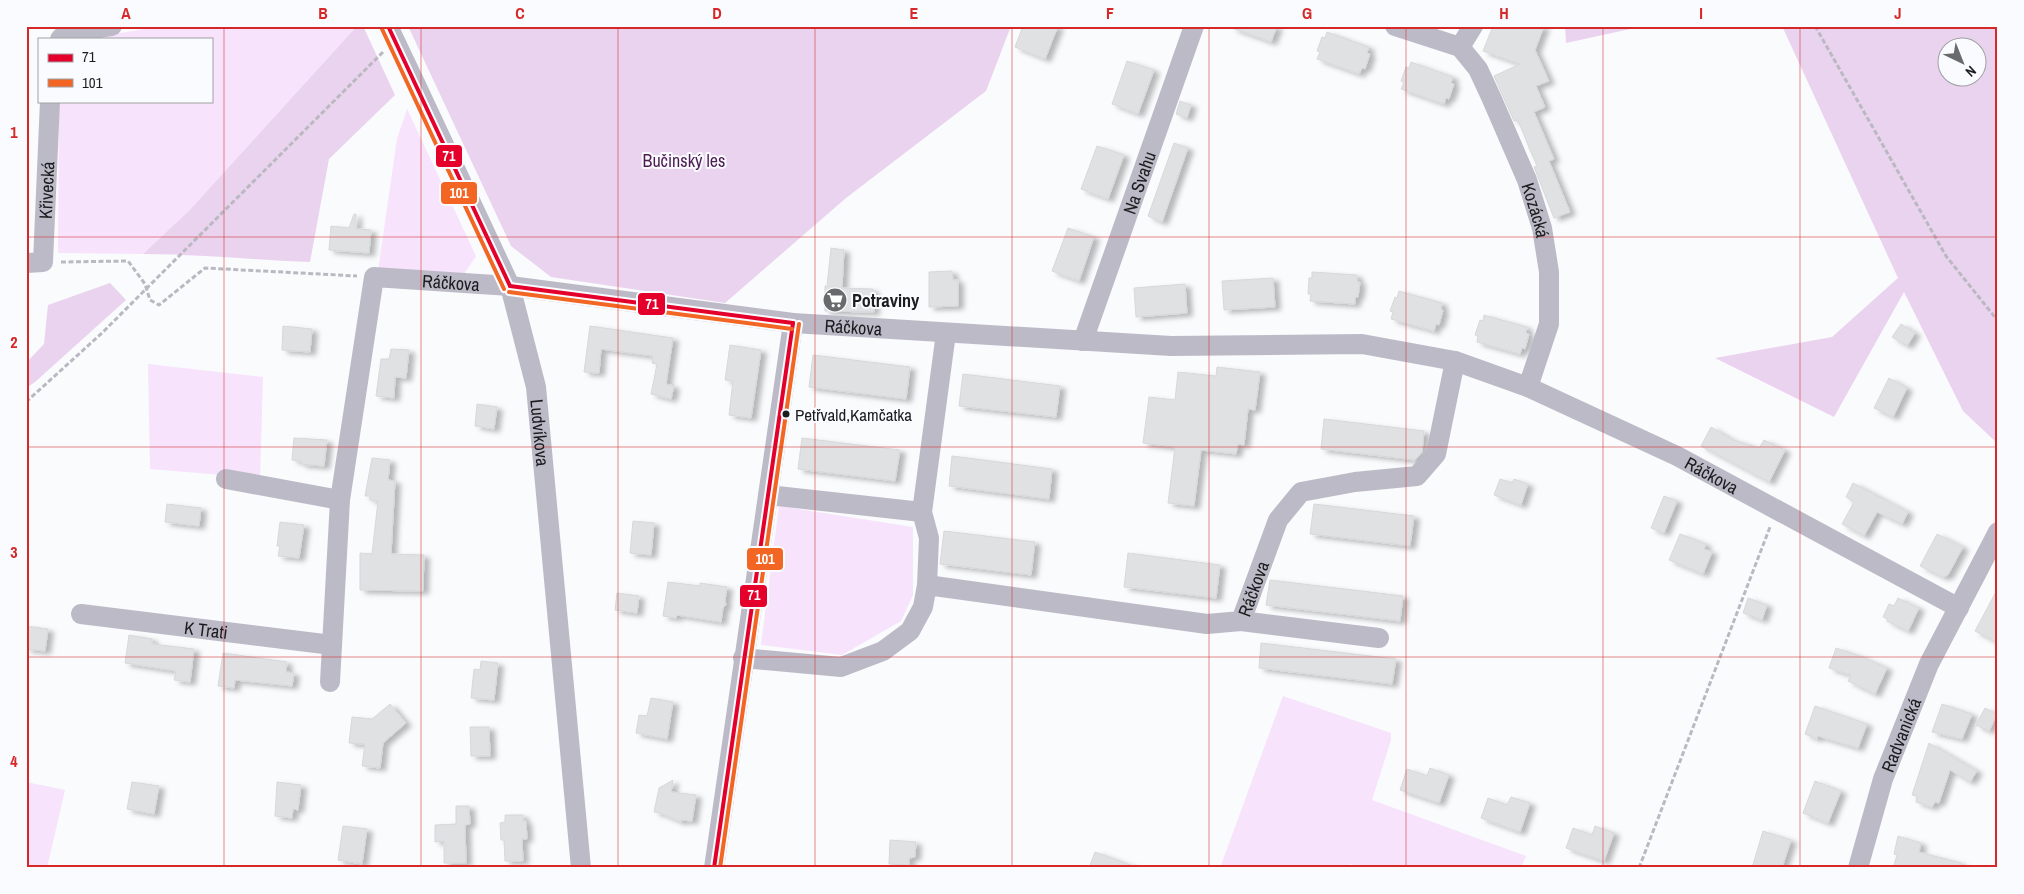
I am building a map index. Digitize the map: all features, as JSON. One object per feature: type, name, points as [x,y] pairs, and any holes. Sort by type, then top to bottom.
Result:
[{"type":"street","points":[[61,38],[65,34],[112,26]]},
{"type":"street","name":"Ludvíkova","points":[[388,26],[510,286],[536,387],[581,868]]},
{"type":"street","name":"Na Svahu","points":[[1083,341],[1194,26]]},
{"type":"street","points":[[1395,26],[1460,47],[1473,26]]},
{"type":"street","name":"Kozácká","points":[[1460,47],[1478,69],[1491,97],[1527,180],[1542,228],[1549,272],[1549,324],[1528,387]]},
{"type":"street","name":"Křivecká","points":[[35,263],[50,102]]},
{"type":"street","points":[[330,682],[340,500],[374,277]]},
{"type":"street","name":"Ráčkova","points":[[374,277],[510,286],[793,323],[1171,346],[1362,344],[1455,361],[1528,387],[1677,456],[1959,608]]},
{"type":"street","points":[[714,868],[793,323]]},
{"type":"street","points":[[743,658],[841,667],[883,651],[910,631],[923,607],[927,586],[928,538],[922,512],[946,333]]},
{"type":"street","name":"Ráčkova","points":[[927,586],[1207,624],[1240,621],[1278,520],[1300,492],[1356,482],[1417,476],[1436,454],[1455,361]]},
{"type":"street","points":[[226,479],[340,500]]},
{"type":"street","points":[[768,495],[922,512]]},
{"type":"street","name":"Radvanická","points":[[1858,868],[1883,779],[1930,664],[1998,532]]},
{"type":"street","name":"K Trati","points":[[81,614],[332,645]]},
{"type":"street","points":[[1240,621],[1379,638]]},
{"type":"path","points":[[1815,26],[1946,256],[1998,321]]},
{"type":"path","points":[[26,402],[102,333],[388,47]]},
{"type":"path","points":[[35,263],[128,261],[146,288],[150,300],[159,305],[205,268],[374,277]]},
{"type":"path","points":[[1639,868],[1742,596],[1777,510]]},
{"type":"shaded area","points":[[162,26],[357,26],[189,212],[143,254],[58,253],[59,102],[212,102],[212,38],[91,38]]},
{"type":"shaded area","points":[[407,109],[476,256],[460,280],[378,271],[397,139]]},
{"type":"shaded area","points":[[148,364],[263,377],[260,478],[150,469]]},
{"type":"shaded area","points":[[779,506],[913,527],[913,595],[901,621],[842,655],[761,645]]},
{"type":"shaded area","points":[[1283,696],[1391,733],[1391,740],[1372,800],[1526,856],[1521,868],[1362,868],[1350,864],[1349,868],[1220,868]]},
{"type":"shaded area","points":[[26,782],[65,790],[47,868],[26,868]]},
{"type":"green space","points":[[357,26],[363,26],[395,95],[329,159],[310,262],[143,254],[189,211]]},
{"type":"green space","name":"Bučinský les","points":[[408,26],[1011,26],[986,91],[846,198],[725,303],[551,277],[511,246]]},
{"type":"green space","points":[[1565,26],[1644,26],[1566,43]]},
{"type":"green space","points":[[1782,26],[1998,26],[1998,444],[1963,411],[1904,292],[1834,417],[1715,358],[1832,337],[1898,278]]},
{"type":"green space","points":[[110,283],[126,300],[26,388],[26,363],[44,344],[48,305]]},
{"type":"building","points":[[1023,26],[1058,26],[1045,59],[1015,47]]},
{"type":"building","points":[[1232,26],[1277,26],[1271,42],[1232,28]]},
{"type":"building","points":[[1493,26],[1544,26],[1535,50],[1549,81],[1536,86],[1545,107],[1534,112],[1554,159],[1549,161],[1570,212],[1554,218],[1534,167],[1537,166],[1518,120],[1514,121],[1494,76],[1520,64],[1483,51]]},
{"type":"building","points":[[1327,32],[1369,47],[1367,53],[1370,54],[1365,69],[1362,68],[1359,74],[1317,59],[1320,52],[1317,51],[1322,37],[1325,38]]},
{"type":"building","points":[[1127,61],[1154,70],[1138,114],[1112,104]]},
{"type":"building","points":[[1411,62],[1453,77],[1451,83],[1454,84],[1449,99],[1446,98],[1444,104],[1401,89],[1404,83],[1401,81],[1406,67],[1409,68]]},
{"type":"building","points":[[1180,101],[1191,105],[1187,118],[1176,114]]},
{"type":"building","points":[[1174,143],[1188,148],[1162,222],[1148,216]]},
{"type":"building","points":[[1097,146],[1124,155],[1108,199],[1081,189]]},
{"type":"building","points":[[354,214],[356,214],[356,229],[371,230],[369,253],[329,250],[331,226],[349,228]]},
{"type":"building","points":[[1068,228],[1094,237],[1079,281],[1052,271]]},
{"type":"building","points":[[831,248],[844,250],[842,288],[873,289],[874,312],[825,311],[825,286],[827,286]]},
{"type":"building","points":[[952,271],[953,280],[958,280],[958,306],[929,307],[929,272]]},
{"type":"building","points":[[1312,272],[1357,275],[1357,282],[1360,282],[1358,297],[1355,297],[1355,304],[1310,301],[1311,294],[1308,294],[1309,278],[1312,278]]},
{"type":"building","points":[[1273,278],[1275,307],[1224,310],[1222,281]]},
{"type":"building","points":[[1185,284],[1187,313],[1136,317],[1134,288]]},
{"type":"building","points":[[1399,291],[1442,303],[1441,310],[1443,310],[1439,325],[1436,324],[1434,331],[1391,319],[1393,312],[1390,311]]},
{"type":"building","points":[[1484,315],[1527,327],[1526,333],[1529,334],[1525,349],[1522,348],[1520,354],[1477,342],[1478,336],[1475,335],[1480,320],[1483,321]]},
{"type":"building","points":[[1901,324],[1915,333],[1907,346],[1892,337]]},
{"type":"building","points":[[283,326],[312,329],[310,352],[282,350]]},
{"type":"building","points":[[590,326],[673,338],[666,384],[674,386],[671,399],[651,394],[657,364],[652,363],[653,356],[601,349],[599,373],[584,372]]},
{"type":"building","points":[[730,345],[761,350],[751,418],[729,415],[733,381],[725,380]]},
{"type":"building","points":[[391,349],[409,350],[406,378],[395,377],[394,398],[376,396],[381,359],[389,359]]},
{"type":"building","points":[[813,355],[910,367],[906,399],[809,387]]},
{"type":"building","points":[[1217,367],[1260,372],[1255,410],[1248,409],[1244,445],[1238,444],[1236,454],[1201,450],[1194,506],[1168,503],[1175,447],[1143,443],[1149,397],[1175,400],[1178,372],[1216,376]]},
{"type":"building","points":[[963,374],[1060,386],[1056,417],[959,406]]},
{"type":"building","points":[[1889,378],[1907,388],[1893,417],[1874,408]]},
{"type":"building","points":[[477,404],[497,407],[494,429],[475,426]]},
{"type":"building","points":[[1324,419],[1424,431],[1422,452],[1415,460],[1321,449]]},
{"type":"building","points":[[1711,427],[1731,439],[1759,448],[1764,440],[1785,450],[1769,482],[1701,446]]},
{"type":"building","points":[[294,438],[327,440],[324,466],[301,464],[301,461],[292,460]]},
{"type":"building","points":[[802,438],[900,450],[895,481],[798,469]]},
{"type":"building","points":[[952,456],[1052,469],[1049,499],[949,486]]},
{"type":"building","points":[[372,458],[390,460],[388,480],[395,481],[391,554],[424,555],[423,591],[360,590],[360,553],[372,554],[378,501],[370,500],[370,496],[365,496]]},
{"type":"building","points":[[1500,479],[1512,483],[1514,479],[1528,484],[1521,505],[1494,495]]},
{"type":"building","points":[[1853,483],[1908,512],[1902,524],[1877,512],[1864,536],[1842,524],[1854,502],[1846,497]]},
{"type":"building","points":[[1664,496],[1677,501],[1664,533],[1651,528]]},
{"type":"building","points":[[167,504],[201,508],[199,526],[165,522]]},
{"type":"building","points":[[1314,504],[1414,516],[1410,546],[1310,534]]},
{"type":"building","points":[[633,521],[654,523],[651,555],[630,553]]},
{"type":"building","points":[[280,522],[304,525],[299,558],[278,556],[280,546],[277,546]]},
{"type":"building","points":[[944,531],[1035,542],[1031,575],[940,564]]},
{"type":"building","points":[[1680,534],[1706,544],[1704,549],[1712,552],[1703,574],[1669,560]]},
{"type":"building","points":[[1937,534],[1963,547],[1948,575],[1943,577],[1920,566]]},
{"type":"building","points":[[1128,553],[1220,565],[1216,598],[1124,587]]},
{"type":"building","points":[[1270,580],[1403,596],[1400,621],[1266,605]]},
{"type":"building","points":[[668,582],[700,586],[700,583],[727,587],[726,605],[723,608],[721,622],[677,615],[676,618],[663,616]]},
{"type":"building","points":[[1998,588],[1998,643],[1975,631]]},
{"type":"building","points":[[617,593],[639,596],[637,613],[615,610]]},
{"type":"building","points":[[1748,598],[1767,605],[1762,620],[1743,613]]},
{"type":"building","points":[[1898,598],[1919,608],[1908,631],[1887,621],[1888,619],[1883,617],[1889,604],[1894,606]]},
{"type":"building","points":[[26,626],[48,629],[45,651],[26,649]]},
{"type":"building","points":[[129,635],[152,639],[152,644],[194,649],[190,682],[174,680],[176,671],[125,663]]},
{"type":"building","points":[[1261,643],[1396,659],[1392,684],[1259,668]]},
{"type":"building","points":[[1836,648],[1887,668],[1875,694],[1848,681],[1851,675],[1829,668]]},
{"type":"building","points":[[223,653],[287,662],[286,672],[294,673],[292,686],[235,680],[234,688],[218,686]]},
{"type":"building","points":[[481,661],[498,663],[494,700],[471,698],[474,669],[480,670]]},
{"type":"building","points":[[651,698],[673,702],[667,739],[636,733],[639,715],[647,716]]},
{"type":"building","points":[[390,704],[406,723],[383,743],[380,768],[362,766],[365,744],[349,743],[352,717],[372,719]]},
{"type":"building","points":[[1942,704],[1972,714],[1962,739],[1932,732]]},
{"type":"building","points":[[1815,706],[1867,724],[1858,748],[1818,736],[1817,739],[1805,734]]},
{"type":"building","points":[[1985,708],[1997,714],[1989,731],[1976,725]]},
{"type":"building","points":[[470,727],[489,727],[490,756],[471,756]]},
{"type":"building","points":[[1929,743],[1977,771],[1970,782],[1950,770],[1939,803],[1935,802],[1932,807],[1916,802],[1917,796],[1912,795]]},
{"type":"building","points":[[1430,768],[1449,775],[1439,803],[1400,790],[1407,769],[1427,776]]},
{"type":"building","points":[[673,780],[671,792],[696,795],[692,821],[681,820],[681,822],[654,812],[659,788]]},
{"type":"building","points":[[1815,781],[1841,791],[1828,823],[1803,813]]},
{"type":"building","points":[[132,782],[159,786],[154,814],[127,809]]},
{"type":"building","points":[[277,782],[301,785],[298,810],[293,809],[292,818],[275,816]]},
{"type":"building","points":[[1511,797],[1530,803],[1520,832],[1481,818],[1488,798],[1507,805]]},
{"type":"building","points":[[456,806],[469,806],[470,824],[465,825],[466,863],[444,863],[444,841],[435,842],[435,825],[456,824]]},
{"type":"building","points":[[505,815],[523,815],[523,821],[526,821],[527,839],[522,839],[523,861],[505,861],[504,840],[501,840],[500,823],[505,822]]},
{"type":"building","points":[[343,826],[367,829],[362,864],[338,860]]},
{"type":"building","points":[[1595,826],[1614,833],[1604,861],[1566,848],[1573,828],[1592,835]]},
{"type":"building","points":[[1763,831],[1791,840],[1782,868],[1752,868]]},
{"type":"building","points":[[1898,836],[1921,843],[1919,852],[1961,863],[1960,868],[1893,868],[1897,855],[1894,854]]},
{"type":"building","points":[[890,840],[916,842],[915,857],[909,858],[909,865],[889,864]]},
{"type":"building","points":[[1095,852],[1133,866],[1133,868],[1089,868]]},
{"type":"transit line","name":"71","points":[[388,26],[510,286]]},
{"type":"transit line","name":"101","points":[[382,29],[504,289]]},
{"type":"transit line","name":"71","points":[[510,286],[793,323]]},
{"type":"transit line","name":"101","points":[[509,292],[792,329]]},
{"type":"transit line","name":"71","points":[[714,868],[793,323]]},
{"type":"transit line","name":"101","points":[[720,868],[799,324]]},
{"type":"place","name":"Potraviny","points":[[835,300]]},
{"type":"place","name":"Petřvald,Kamčatka","points":[[786,414]]}]
